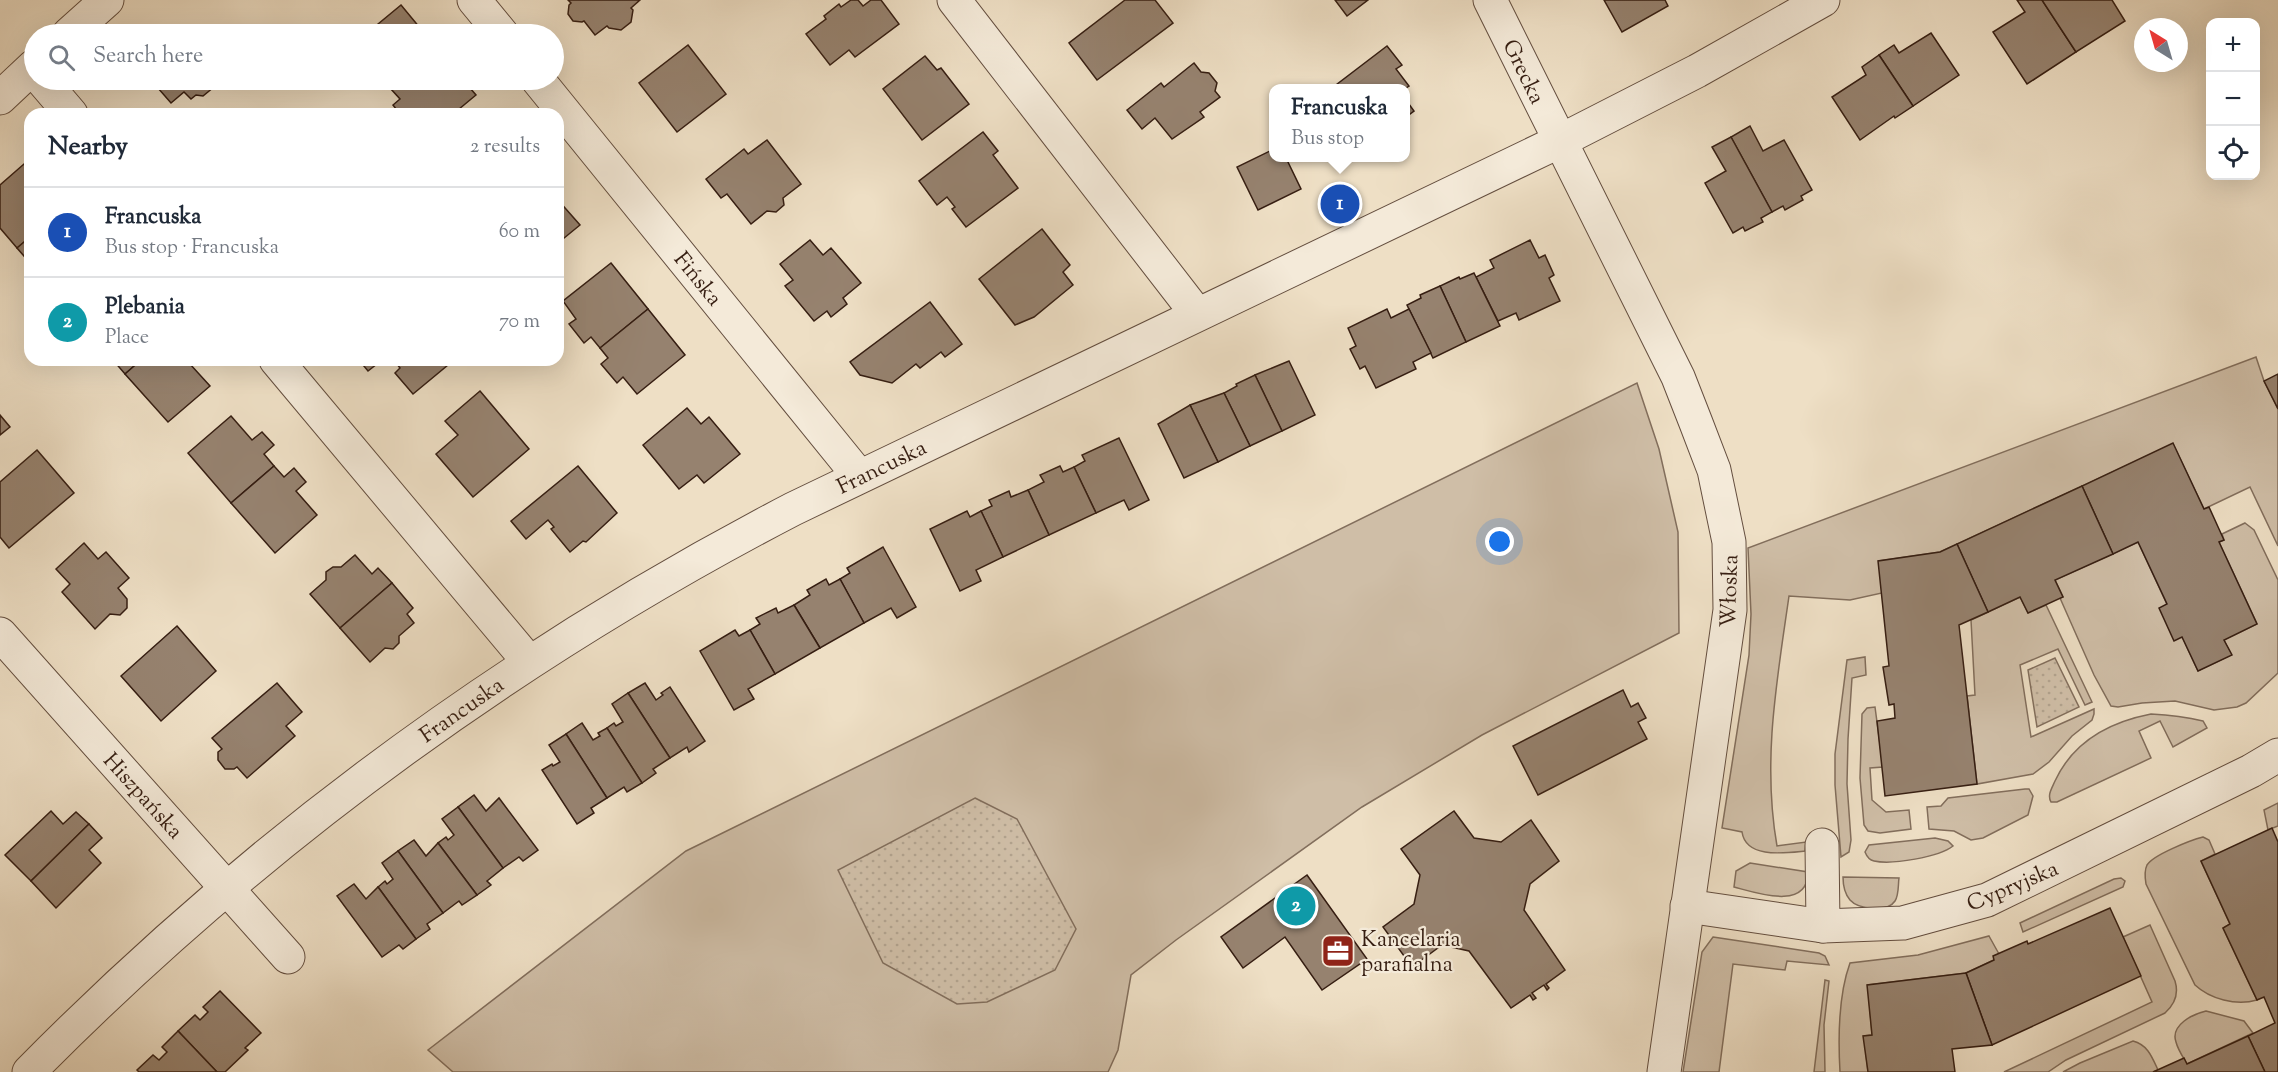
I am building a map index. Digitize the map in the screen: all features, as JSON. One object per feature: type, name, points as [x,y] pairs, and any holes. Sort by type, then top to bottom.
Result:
[{"type":"street","points":[[80,24],[107,0]]},
{"type":"street","points":[[474,0],[494,24]]},
{"type":"street","points":[[954,0],[1197,314]]},
{"type":"street","name":"Grecka","points":[[1490,0],[1560,141]]},
{"type":"street","name":"Francuska","points":[[29,1072],[85,1016],[227,887],[349,789],[460,708],[529,662],[681,570],[859,476],[1560,141],[1697,71],[1823,0]]},
{"type":"street","points":[[0,98],[24,80]]},
{"type":"street","points":[[51,90],[66,108]]},
{"type":"street","name":"Fińska","points":[[546,90],[561,108]]},
{"type":"street","name":"Fińska","points":[[564,112],[859,476]]},
{"type":"street","name":"Włoska","points":[[1560,141],[1678,377],[1714,470],[1729,542],[1730,610],[1664,1072]]},
{"type":"street","points":[[281,366],[529,662]]},
{"type":"street","name":"Hiszpańska","points":[[0,634],[288,957]]},
{"type":"street","name":"Cypryjska","points":[[1687,906],[1823,926],[1903,923],[1987,900],[2241,776],[2278,755]]},
{"type":"street","points":[[1822,845],[1823,926]]},
{"type":"shaded area","points":[[2256,357],[2264,381],[2278,409],[2278,546],[2250,487],[2204,509],[2173,444],[1940,552],[1879,561],[1882,593],[1850,600],[1789,596],[1773,721],[1771,783],[1777,846],[1806,842],[1805,851],[1777,853],[1758,850],[1745,841],[1742,832],[1722,828],[1749,655],[1751,614],[1748,548]]},
{"type":"shaded area","points":[[1637,383],[1659,449],[1678,532],[1679,633],[1482,735],[1362,807],[1176,940],[1131,975],[1118,1050],[1108,1072],[453,1072],[428,1050],[686,851]]},
{"type":"shaded area","points":[[2245,523],[2254,530],[2278,580],[2278,673],[2246,703],[2237,707],[2214,710],[2175,701],[2111,706],[2094,675],[2060,598],[2063,597],[2055,580],[2138,542],[2198,671],[2231,655],[2224,640],[2257,624],[2219,542],[2224,540],[2222,534]]},
{"type":"shaded area","points":[[2020,597],[2028,613],[2046,605],[2092,702],[2085,705],[2058,649],[2020,665],[2031,737],[2094,709],[2094,714],[2092,720],[2072,736],[2049,762],[2033,774],[1977,784],[1967,696],[1975,695],[1971,620]]},
{"type":"shaded area","points":[[1865,657],[1866,675],[1852,678],[1847,784],[1851,840],[1849,852],[1841,857],[1835,785],[1835,754],[1847,660]]},
{"type":"shaded area","points":[[2055,658],[2079,707],[2037,727],[2028,670]]},
{"type":"shaded area","points":[[1875,707],[1883,767],[1870,768],[1872,800],[1886,812],[1909,810],[1911,829],[1880,833],[1868,831],[1864,825],[1860,778],[1862,714],[1867,708]]},
{"type":"shaded area","points":[[2151,714],[2203,721],[2207,728],[2173,747],[2160,721],[2139,731],[2151,758],[2057,802],[2051,802],[2050,794],[2055,781],[2072,755],[2082,745],[2107,728]]},
{"type":"shaded area","points":[[2029,789],[2033,796],[2028,815],[1983,838],[1971,840],[1954,831],[1929,829],[1927,807],[1941,806],[1948,798]]},
{"type":"shaded area","points":[[975,798],[1017,819],[1076,929],[1055,970],[987,1002],[957,1004],[883,963],[838,870]]},
{"type":"shaded area","points":[[2278,803],[2278,826],[2268,830],[2264,810]]},
{"type":"shaded area","points":[[2203,837],[2209,840],[2215,854],[2201,861],[2230,924],[2223,928],[2257,1000],[2232,1002],[2208,994],[2195,985],[2146,884],[2145,870],[2151,861],[2173,848]]},
{"type":"shaded area","points":[[1935,838],[1948,841],[1953,846],[1927,857],[1892,862],[1872,861],[1865,852],[1869,845]]},
{"type":"shaded area","points":[[1750,863],[1808,872],[1806,884],[1800,892],[1780,896],[1755,893],[1734,887],[1736,871]]},
{"type":"shaded area","points":[[1843,877],[1899,878],[1896,899],[1886,907],[1859,906],[1846,895]]},
{"type":"shaded area","points":[[2121,878],[2125,881],[2123,887],[2023,932],[2020,923],[2114,879]]},
{"type":"shaded area","points":[[2150,925],[2175,981],[2175,999],[2168,1010],[2066,1060],[2048,1072],[2004,1072],[2152,1002],[2123,937]]},
{"type":"shaded area","points":[[1989,936],[1999,954],[1994,956],[1994,960],[1966,973],[1868,985],[1872,1035],[1864,1036],[1868,1072],[1840,1072],[1840,1017],[1843,989],[1850,963],[1918,955]]},
{"type":"shaded area","points":[[1713,937],[1819,953],[1825,956],[1829,965],[1787,961],[1785,970],[1733,964],[1719,1072],[1683,1072],[1702,952]]},
{"type":"shaded area","points":[[1825,980],[1829,981],[1824,1025],[1825,1072],[1814,1072]]},
{"type":"shaded area","points":[[2206,1011],[2244,1021],[2253,1033],[2187,1064],[2177,1045],[2176,1030],[2184,1021]]},
{"type":"shaded area","points":[[2133,1041],[2146,1049],[2158,1070],[2153,1072],[2063,1072],[2080,1063]]},
{"type":"building","points":[[568,0],[640,0],[631,8],[633,10],[631,22],[621,30],[607,26],[595,35],[584,21],[573,21],[568,14],[571,3]]},
{"type":"building","points":[[851,0],[858,0],[863,6],[871,0],[881,0],[899,24],[855,57],[849,50],[830,65],[806,34],[826,19],[824,16],[839,4],[841,7]]},
{"type":"building","points":[[1125,0],[1155,0],[1173,23],[1097,80],[1069,43]]},
{"type":"building","points":[[1335,0],[1368,0],[1347,16]]},
{"type":"building","points":[[1604,0],[1665,0],[1668,6],[1622,32]]},
{"type":"building","points":[[2017,0],[2042,0],[2076,52],[2027,84],[1993,32],[2025,12]]},
{"type":"building","points":[[2042,0],[2112,0],[2125,21],[2076,52]]},
{"type":"building","points":[[401,5],[417,24],[378,24]]},
{"type":"building","points":[[1931,33],[1959,75],[1913,106],[1879,55],[1894,45],[1899,53]]},
{"type":"building","points":[[688,45],[726,94],[677,132],[639,83]]},
{"type":"building","points":[[1387,46],[1402,65],[1396,69],[1407,84],[1337,84]]},
{"type":"building","points":[[1879,55],[1913,106],[1895,118],[1894,116],[1860,140],[1832,97],[1866,75],[1862,67]]},
{"type":"building","points":[[925,56],[937,70],[941,68],[969,104],[922,140],[883,89]]},
{"type":"building","points":[[1194,63],[1201,72],[1209,73],[1217,83],[1215,91],[1220,97],[1200,112],[1204,117],[1172,139],[1155,118],[1142,129],[1127,110],[1161,83],[1164,87]]},
{"type":"building","points":[[160,90],[210,90],[203,96],[196,95],[191,99],[184,92],[171,103]]},
{"type":"building","points":[[392,90],[472,90],[476,95],[460,108],[395,108],[393,105],[400,99]]},
{"type":"building","points":[[1750,126],[1763,151],[1784,140],[1812,190],[1801,196],[1803,200],[1785,210],[1783,206],[1772,212],[1731,137]]},
{"type":"building","points":[[983,132],[998,151],[993,155],[1018,188],[966,227],[952,209],[955,207],[947,197],[937,205],[919,181]]},
{"type":"building","points":[[1731,137],[1772,212],[1761,218],[1763,222],[1745,231],[1743,227],[1733,233],[1705,183],[1726,171],[1712,147]]},
{"type":"building","points":[[767,140],[801,184],[783,198],[784,205],[776,212],[767,211],[751,224],[727,194],[721,198],[706,179],[744,149],[748,154]]},
{"type":"building","points":[[1269,151],[1269,162],[1288,162],[1301,189],[1258,210],[1237,167]]},
{"type":"building","points":[[24,164],[24,242],[17,248],[0,228],[0,185]]},
{"type":"building","points":[[564,207],[580,225],[564,238]]},
{"type":"building","points":[[1042,229],[1070,265],[1063,272],[1073,285],[1034,317],[1015,325],[979,279]]},
{"type":"building","points":[[810,240],[823,255],[831,248],[861,283],[843,298],[847,304],[831,317],[827,311],[814,321],[785,286],[793,280],[780,264]]},
{"type":"building","points":[[1530,240],[1539,258],[1545,255],[1554,275],[1549,278],[1560,301],[1519,320],[1516,313],[1498,321],[1476,277],[1494,268],[1490,260]]},
{"type":"building","points":[[24,242],[24,256],[17,248]]},
{"type":"building","points":[[611,263],[648,309],[600,348],[591,337],[584,343],[569,324],[576,319],[564,300]]},
{"type":"building","points":[[1474,273],[1500,326],[1466,342],[1440,286]]},
{"type":"building","points":[[1440,286],[1466,342],[1433,358],[1407,305],[1421,298],[1420,295]]},
{"type":"building","points":[[930,302],[962,344],[945,357],[941,352],[920,368],[916,364],[892,383],[860,375],[850,362]]},
{"type":"building","points":[[648,309],[685,355],[637,394],[623,377],[617,383],[601,364],[608,358],[600,348]]},
{"type":"building","points":[[1387,309],[1391,318],[1409,309],[1431,353],[1413,362],[1416,369],[1376,388],[1365,366],[1360,369],[1350,349],[1356,346],[1348,328]]},
{"type":"building","points":[[1289,361],[1315,415],[1282,431],[1255,375]]},
{"type":"building","points":[[118,366],[134,366],[125,374]]},
{"type":"building","points":[[134,366],[192,366],[210,386],[168,422],[125,374]]},
{"type":"building","points":[[364,366],[374,366],[368,371]]},
{"type":"building","points":[[398,366],[447,366],[413,394],[395,373],[400,368]]},
{"type":"building","points":[[2278,374],[2278,409],[2264,381]]},
{"type":"building","points":[[1255,375],[1282,431],[1250,446],[1224,393]]},
{"type":"building","points":[[480,391],[529,449],[473,497],[436,454],[458,435],[445,421]]},
{"type":"building","points":[[1224,393],[1250,446],[1218,462],[1190,405]]},
{"type":"building","points":[[1190,405],[1218,462],[1184,478],[1158,424]]},
{"type":"building","points":[[687,408],[701,424],[709,417],[740,454],[704,483],[697,475],[679,489],[643,445]]},
{"type":"building","points":[[0,415],[10,427],[0,435]]},
{"type":"building","points":[[231,416],[252,440],[262,432],[274,445],[264,454],[274,466],[231,503],[188,453]]},
{"type":"building","points":[[1119,438],[1149,500],[1129,510],[1124,500],[1096,513],[1074,467],[1085,461],[1082,455]]},
{"type":"building","points":[[2173,443],[2204,509],[2209,507],[2224,540],[2219,542],[2257,624],[2224,640],[2232,655],[2198,671],[2182,637],[2174,641],[2159,608],[2167,604],[2138,542],[2113,554],[2082,486]]},
{"type":"building","points":[[37,450],[74,493],[9,548],[0,537],[0,482]]},
{"type":"building","points":[[274,466],[284,477],[294,468],[306,482],[296,491],[317,515],[275,553],[231,503]]},
{"type":"building","points":[[578,466],[617,513],[586,542],[583,541],[570,552],[551,529],[554,527],[548,520],[526,539],[511,521]]},
{"type":"building","points":[[1060,466],[1063,472],[1074,467],[1096,513],[1049,535],[1028,490],[1044,482],[1040,475]]},
{"type":"building","points":[[2082,486],[2113,554],[2055,580],[2063,597],[2028,613],[2020,597],[1988,612],[1957,544]]},
{"type":"building","points":[[1028,490],[1049,535],[1003,557],[981,511],[992,506],[989,500],[1009,491],[1011,497]]},
{"type":"building","points":[[967,511],[970,517],[981,511],[1003,557],[976,570],[981,581],[960,591],[930,529]]},
{"type":"building","points":[[84,543],[98,559],[106,552],[129,578],[118,588],[127,599],[127,608],[120,615],[110,614],[95,629],[62,592],[70,584],[56,569]]},
{"type":"building","points":[[1957,544],[1988,612],[1959,625],[1977,784],[1885,796],[1877,721],[1895,718],[1894,704],[1889,705],[1883,667],[1889,666],[1878,561],[1940,552]]},
{"type":"building","points":[[883,547],[916,607],[897,618],[891,608],[864,623],[840,579],[850,573],[847,568]]},
{"type":"building","points":[[355,555],[372,574],[378,568],[392,583],[340,628],[310,594],[326,580],[326,572],[333,567],[341,567]]},
{"type":"building","points":[[826,579],[829,585],[840,579],[864,623],[820,648],[794,605],[810,595],[807,590]]},
{"type":"building","points":[[392,583],[413,608],[407,614],[414,623],[399,636],[399,643],[393,649],[385,648],[370,662],[340,628]]},
{"type":"building","points":[[794,605],[820,648],[775,674],[750,630],[760,624],[756,618],[776,608],[778,613]]},
{"type":"building","points":[[177,626],[216,671],[161,721],[121,676]]},
{"type":"building","points":[[735,630],[739,636],[750,630],[775,674],[748,689],[754,699],[734,710],[700,651]]},
{"type":"building","points":[[277,683],[302,712],[286,726],[295,736],[247,778],[237,767],[225,769],[218,760],[218,752],[222,749],[212,738]]},
{"type":"building","points":[[645,683],[656,700],[670,687],[705,741],[689,752],[687,747],[670,758],[628,693]]},
{"type":"building","points":[[1623,690],[1631,707],[1638,703],[1646,718],[1638,722],[1647,739],[1538,795],[1513,746]]},
{"type":"building","points":[[628,693],[670,758],[653,769],[656,773],[642,783],[607,728],[614,723],[616,726],[623,722],[612,704]]},
{"type":"building","points":[[582,723],[593,740],[600,736],[598,733],[607,728],[642,783],[627,792],[624,787],[607,798],[566,734]]},
{"type":"building","points":[[566,734],[607,798],[591,808],[594,813],[577,824],[542,770],[560,762],[549,745]]},
{"type":"building","points":[[474,795],[486,811],[499,798],[538,850],[523,861],[519,857],[503,868],[458,807]]},
{"type":"building","points":[[458,807],[503,868],[487,881],[491,885],[477,895],[438,843],[454,835],[442,819]]},
{"type":"building","points":[[51,811],[63,824],[76,812],[89,824],[31,881],[5,855]]},
{"type":"building","points":[[1454,811],[1474,838],[1501,842],[1531,820],[1559,861],[1530,884],[1524,910],[1565,970],[1546,984],[1549,988],[1547,990],[1544,985],[1532,993],[1536,998],[1533,1000],[1530,995],[1511,1008],[1469,951],[1442,945],[1412,967],[1383,927],[1414,904],[1420,875],[1401,849]]},
{"type":"building","points":[[89,824],[102,838],[89,850],[101,863],[56,908],[31,881]]},
{"type":"building","points":[[2272,828],[2278,842],[2278,1072],[2265,1072],[2248,1036],[2275,1023],[2264,997],[2257,1000],[2223,928],[2230,924],[2201,861]]},
{"type":"building","points":[[414,840],[426,856],[438,843],[477,895],[462,905],[459,901],[443,913],[398,851]]},
{"type":"building","points":[[398,851],[443,913],[427,924],[430,929],[416,939],[378,887],[385,881],[387,884],[393,879],[382,863]]},
{"type":"building","points":[[1307,875],[1367,959],[1322,990],[1285,937],[1243,968],[1221,937]]},
{"type":"building","points":[[354,884],[366,899],[378,887],[416,939],[403,949],[399,945],[382,957],[337,896]]},
{"type":"building","points":[[2110,908],[2141,976],[1992,1045],[1966,973],[1994,960],[1993,956],[2027,941],[2028,944]]},
{"type":"building","points":[[1966,973],[1992,1045],[1952,1049],[1955,1072],[1868,1072],[1863,1036],[1872,1035],[1867,985]]},
{"type":"building","points":[[220,991],[261,1033],[245,1048],[248,1050],[225,1072],[217,1072],[178,1031],[195,1015],[200,1020],[208,1012],[203,1007]]},
{"type":"building","points":[[178,1031],[217,1072],[139,1072],[137,1070],[153,1055],[159,1060],[167,1052],[162,1047]]},
{"type":"building","points":[[2248,1036],[2265,1072],[2153,1072],[2184,1058],[2187,1064]]},
{"type":"place","name":"Francuska","points":[[1340,204]]},
{"type":"place","name":"Plebania","points":[[1296,906]]},
{"type":"place","name":"Kancelaria parafialna","points":[[1338,951]]}]
